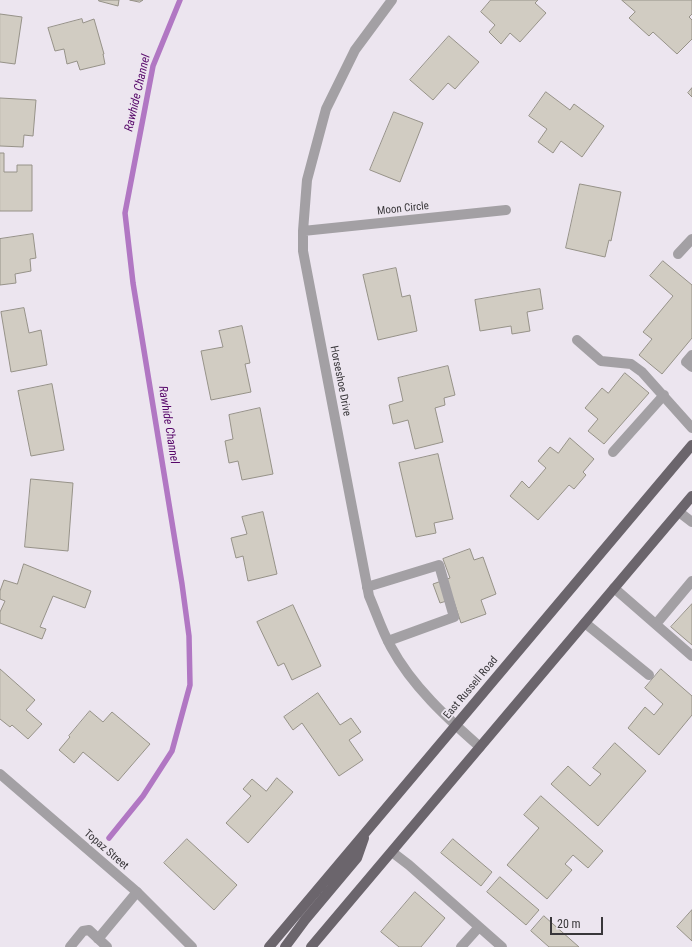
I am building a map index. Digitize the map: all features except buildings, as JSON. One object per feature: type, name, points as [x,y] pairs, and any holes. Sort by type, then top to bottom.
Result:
[{"type":"main road","name":"East Russell Road","points":[[269,947],[692,445]]},
{"type":"main road","points":[[312,947],[692,496]]},
{"type":"main road","points":[[285,947],[305,920],[357,858],[367,830]]},
{"type":"street","name":"Horseshoe Drive","points":[[392,0],[355,50],[326,109],[307,180],[302,231],[303,251],[369,596],[388,641],[413,680],[456,725],[480,747]]},
{"type":"street","name":"Moon Circle","points":[[302,231],[506,210]]},
{"type":"street","points":[[678,254],[692,239]]},
{"type":"street","points":[[577,340],[601,361],[631,364],[642,372],[692,428]]},
{"type":"street","points":[[692,355],[686,362],[692,367]]},
{"type":"street","points":[[613,452],[664,395]]},
{"type":"street","points":[[679,512],[692,522]]},
{"type":"street","points":[[367,587],[439,565],[454,617],[388,641]]},
{"type":"street","points":[[656,624],[692,581]]},
{"type":"street","points":[[614,588],[692,656]]},
{"type":"street","points":[[585,623],[649,675]]},
{"type":"street","name":"Topaz Street","points":[[0,774],[137,892],[192,947]]},
{"type":"street","points":[[392,852],[409,865],[502,947]]},
{"type":"street","points":[[98,939],[137,892]]},
{"type":"street","points":[[461,947],[479,927]]},
{"type":"street","points":[[70,947],[83,931],[89,930],[107,947]]},
{"type":"waterway","name":"Rawhide Channel","points":[[109,838],[143,796],[172,751],[190,685],[189,636],[182,584],[133,283],[125,213],[153,66],[180,0]]}]
